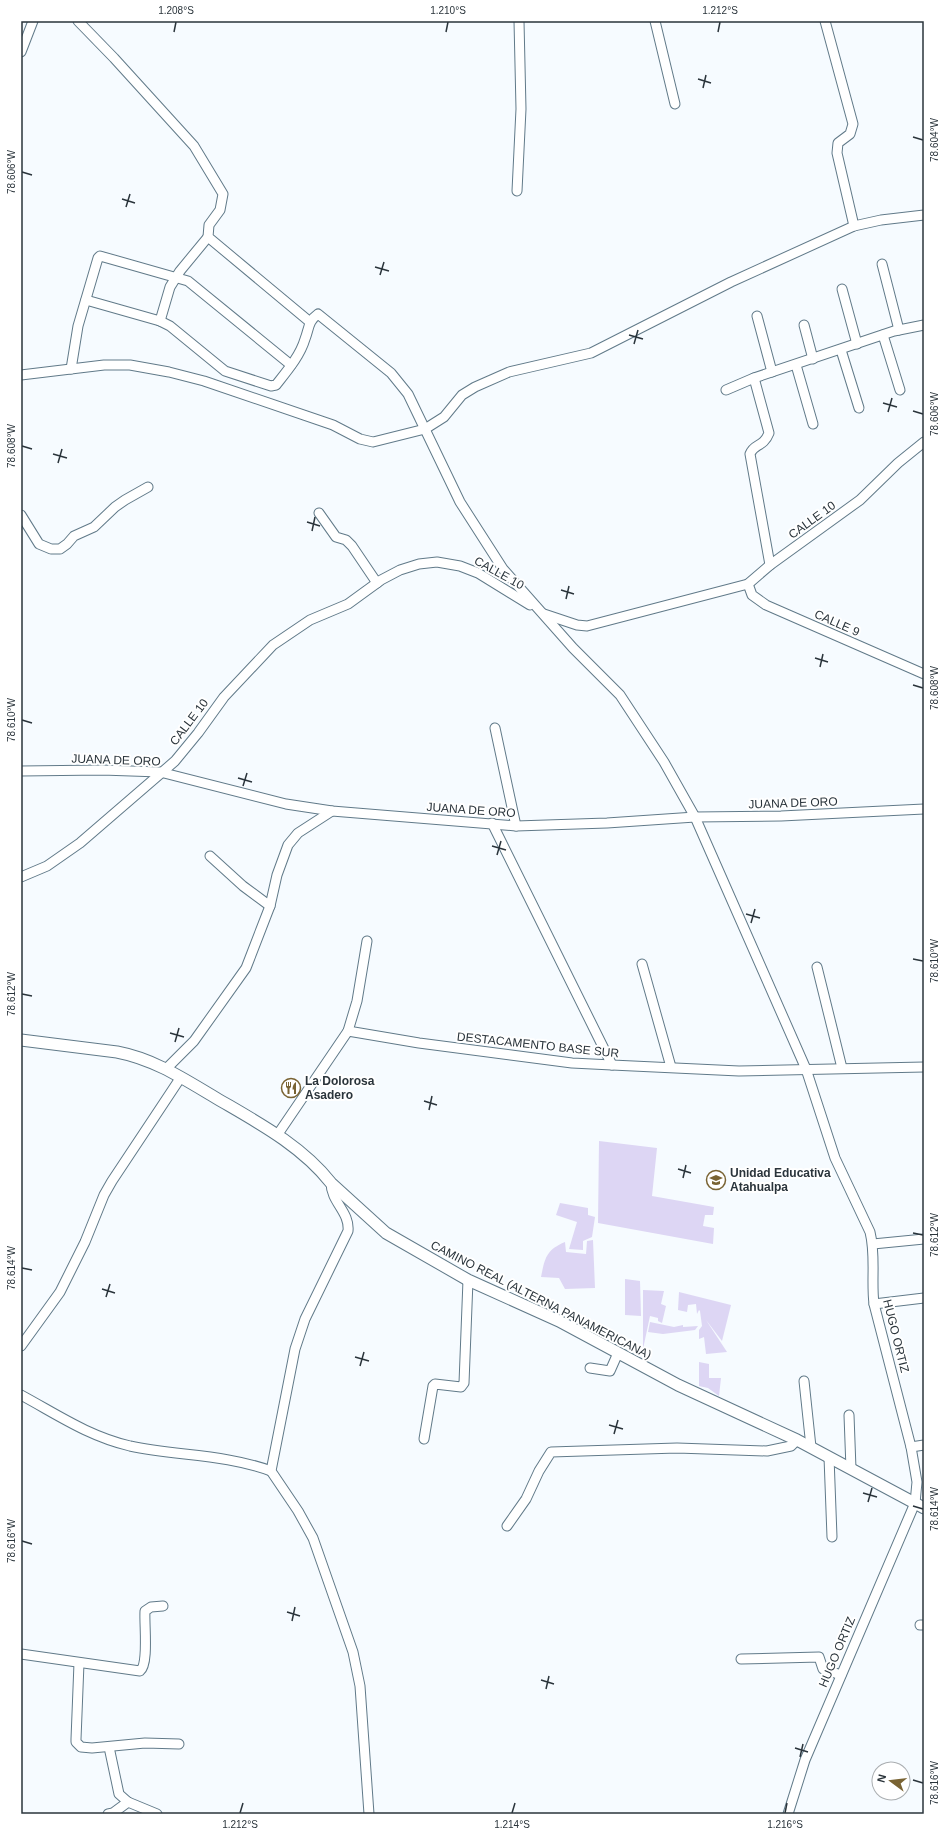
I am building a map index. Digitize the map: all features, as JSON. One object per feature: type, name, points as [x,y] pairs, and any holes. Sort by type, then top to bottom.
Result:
[{"type":"street","points":[[78,21],[114,58],[194,146],[223,194],[220,210],[208,227],[208,238],[170,287],[160,321]]},
{"type":"street","points":[[517,191],[521,109],[519,21]]},
{"type":"street","points":[[655,21],[675,104]]},
{"type":"street","points":[[825,21],[853,124],[850,134],[838,143],[836,153],[854,226]]},
{"type":"street","points":[[21,52],[30,22]]},
{"type":"street","points":[[21,375],[104,365],[130,365],[170,372],[204,381],[333,425],[366,442],[372,442],[425,429],[444,417],[462,395],[475,387],[509,372],[591,353],[731,282],[854,226],[881,220],[924,215]]},
{"type":"street","points":[[86,300],[160,321],[170,326],[225,371],[271,386],[276,384],[291,365],[305,340],[310,322],[208,238]]},
{"type":"street","points":[[71,369],[78,326],[98,258],[100,256],[188,281],[291,365]]},
{"type":"street","points":[[882,264],[899,330]]},
{"type":"street","points":[[842,289],[857,344]]},
{"type":"street","name":"HUGO ORTIZ","points":[[310,322],[318,314],[391,374],[408,394],[460,502],[503,569],[573,648],[620,695],[664,762],[695,817],[806,1069],[835,1158],[870,1232],[873,1244],[874,1304],[911,1447],[919,1505],[841,1675],[805,1760],[788,1814]]},
{"type":"street","points":[[757,316],[772,372]]},
{"type":"street","points":[[804,325],[813,359]]},
{"type":"street","points":[[726,390],[754,378],[883,335],[924,325]]},
{"type":"street","points":[[883,335],[900,390]]},
{"type":"street","points":[[841,350],[859,408]]},
{"type":"street","points":[[796,365],[813,424]]},
{"type":"street","points":[[754,378],[769,433],[766,440],[762,444],[755,447],[750,454],[770,565]]},
{"type":"street","name":"CALLE 10","points":[[21,877],[47,866],[80,843],[111,818],[160,772],[175,761],[198,733],[224,697],[273,645],[310,620],[348,604],[377,583],[400,570],[419,564],[436,562],[449,563],[478,573],[544,614],[577,625],[587,626],[748,584],[770,565],[860,500],[898,463],[924,442]]},
{"type":"street","points":[[21,515],[39,544],[51,549],[60,549],[74,536],[94,527],[115,507],[148,487]]},
{"type":"street","points":[[319,513],[336,537],[346,540],[352,546],[377,583]]},
{"type":"street","name":"CALLE 9","points":[[748,584],[752,595],[766,605],[924,674]]},
{"type":"street","points":[[495,728],[516,826]]},
{"type":"street","name":"JUANA DE ORO","points":[[21,771],[160,772],[286,804],[332,811],[516,826],[607,823],[695,817],[781,816],[924,809]]},
{"type":"street","points":[[166,1069],[194,1041],[246,968],[270,906],[277,875],[288,845],[298,833],[332,811]]},
{"type":"street","points":[[492,823],[612,1065]]},
{"type":"street","points":[[210,856],[243,886],[270,906]]},
{"type":"street","points":[[278,1134],[348,1031],[357,1001],[367,941]]},
{"type":"street","points":[[642,964],[670,1067]]},
{"type":"street","points":[[818,967],[842,1068]]},
{"type":"street","name":"DESTACAMENTO BASE SUR","points":[[348,1031],[419,1043],[572,1063],[739,1071],[924,1067]]},
{"type":"street","name":"CAMINO REAL (ALTERNA PANAMERICANA)","points":[[21,1040],[117,1052],[132,1055],[166,1069],[278,1134],[386,1233],[468,1280],[559,1321],[678,1385],[797,1440],[919,1505]]},
{"type":"street","points":[[21,1346],[60,1292],[85,1242],[109,1185],[181,1077]]},
{"type":"street","points":[[270,1471],[297,1342],[305,1319],[348,1231],[349,1222],[347,1216],[333,1195],[331,1183]]},
{"type":"street","points":[[873,1244],[924,1239]]},
{"type":"street","points":[[424,1439],[433,1386],[435,1384],[461,1387],[464,1383],[468,1280]]},
{"type":"street","points":[[874,1304],[924,1298]]},
{"type":"street","points":[[590,1368],[610,1371],[618,1353]]},
{"type":"street","points":[[804,1381],[811,1447]]},
{"type":"street","points":[[21,1395],[79,1428],[106,1439],[131,1446],[234,1460],[270,1471],[298,1511],[313,1538],[353,1652],[360,1686],[369,1814]]},
{"type":"street","points":[[849,1416],[851,1469]]},
{"type":"street","points":[[507,1526],[526,1499],[539,1471],[551,1452],[677,1448],[767,1451],[791,1446],[797,1440]]},
{"type":"street","points":[[911,1447],[924,1445]]},
{"type":"street","points":[[829,1456],[832,1537]]},
{"type":"street","points":[[21,1654],[140,1671],[145,1659],[145,1611],[151,1607],[163,1606]]},
{"type":"street","points":[[741,1659],[819,1657],[823,1669],[841,1675]]},
{"type":"street","points":[[79,1663],[76,1742],[81,1748],[145,1743],[179,1744]]},
{"type":"street","points":[[109,1747],[118,1790],[122,1798],[157,1814]]},
{"type":"street","points":[[108,1814],[113,1813],[128,1802]]},
{"type":"shaded area","points":[[599,1141],[657,1148],[652,1196],[714,1207],[713,1215],[705,1215],[703,1226],[714,1228],[713,1244],[598,1223]]},
{"type":"shaded area","points":[[560,1203],[588,1208],[588,1215],[595,1217],[592,1237],[583,1241],[583,1250],[569,1249],[577,1222],[556,1215]]},
{"type":"shaded area","points":[[593,1240],[595,1288],[565,1289],[559,1278],[541,1277],[547,1255],[554,1248],[565,1242],[566,1252],[586,1254],[587,1241]]},
{"type":"shaded area","points":[[625,1279],[640,1281],[641,1316],[625,1315]]},
{"type":"shaded area","points":[[643,1290],[664,1291],[661,1304],[666,1306],[662,1323],[658,1321],[658,1318],[650,1316],[643,1349]]},
{"type":"shaded area","points":[[679,1292],[731,1305],[722,1341],[706,1320],[727,1352],[706,1354],[704,1337],[699,1339],[699,1330],[702,1326],[700,1311],[699,1310],[697,1314],[696,1304],[688,1305],[687,1312],[678,1310]]},
{"type":"shaded area","points":[[650,1322],[674,1327],[683,1325],[683,1327],[698,1326],[695,1330],[663,1334],[648,1332]]},
{"type":"shaded area","points":[[699,1362],[709,1364],[709,1378],[721,1378],[719,1396],[708,1388],[699,1386]]},
{"type":"place","name":"La Dolorosa Asadero","points":[[291,1088]]},
{"type":"place","name":"Unidad Educativa Atahualpa","points":[[716,1180]]}]
